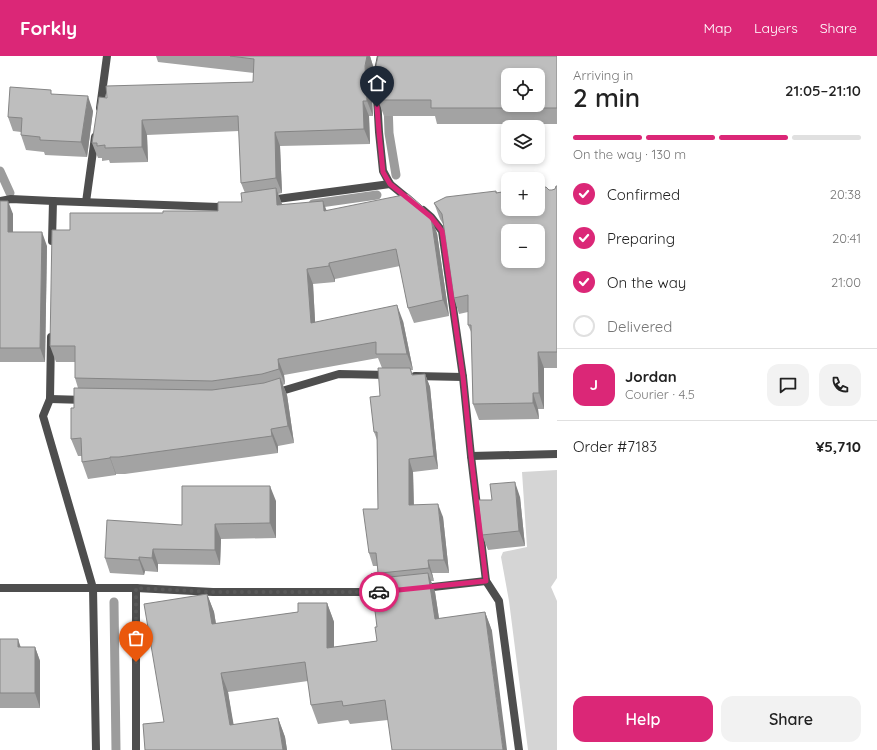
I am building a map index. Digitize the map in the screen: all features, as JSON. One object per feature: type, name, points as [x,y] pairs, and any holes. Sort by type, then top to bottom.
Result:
[{"type":"street","points":[[98,117],[107,56]]},
{"type":"street","points":[[381,56],[376,82],[378,125],[383,172],[390,184],[434,216],[442,231],[463,377],[486,581],[499,601],[519,750]]},
{"type":"street","points":[[86,202],[96,133]]},
{"type":"street","points":[[258,202],[390,184]]},
{"type":"street","points":[[0,201],[11,199],[220,207],[235,205]]},
{"type":"street","points":[[52,248],[53,201]]},
{"type":"street","points":[[51,328],[50,399],[43,416],[93,588],[96,750]]},
{"type":"street","points":[[270,395],[339,374],[393,375]]},
{"type":"street","points":[[409,376],[463,377]]},
{"type":"street","points":[[50,399],[95,400]]},
{"type":"street","points":[[471,456],[557,454]]},
{"type":"street","points":[[418,588],[486,581]]},
{"type":"street","points":[[0,588],[136,588],[213,592],[388,591]]},
{"type":"street","points":[[136,588],[136,750]]},
{"type":"shaded area","points":[[557,470],[557,578],[551,587],[557,601],[557,750],[528,750],[509,601],[501,557],[503,552],[527,547],[522,472]]},
{"type":"building","points":[[230,56],[367,56],[365,66],[367,101],[363,101],[364,129],[275,132],[276,178],[241,183],[238,116],[142,120],[142,147],[105,148],[105,145],[97,146],[97,143],[92,143],[99,97],[107,98],[106,86],[253,82],[254,59]]},
{"type":"building","points":[[378,56],[557,56],[557,108],[545,108],[545,68],[501,68],[501,108],[431,108],[431,100],[378,100],[376,65]]},
{"type":"building","points":[[10,87],[51,90],[51,94],[88,96],[81,142],[40,140],[40,137],[21,135],[22,118],[8,117]]},
{"type":"building","points":[[557,186],[557,352],[538,352],[539,393],[533,393],[533,403],[473,404],[471,325],[468,325],[468,295],[454,298],[442,214],[434,203],[446,197],[496,191],[496,193],[501,192],[501,216],[545,216],[545,187],[552,190]]},
{"type":"building","points":[[276,188],[277,205],[323,201],[324,211],[408,194],[421,205],[431,217],[443,300],[408,308],[396,249],[329,263],[329,266],[307,269],[311,323],[397,305],[407,354],[376,354],[376,342],[278,359],[279,369],[262,374],[212,381],[75,378],[75,346],[50,346],[52,230],[70,230],[70,213],[163,213],[163,211],[218,211],[218,202],[242,202],[241,193]]},
{"type":"building","points":[[0,201],[8,201],[8,232],[42,232],[40,348],[0,348]]},
{"type":"building","points":[[378,368],[410,368],[412,375],[425,374],[434,456],[409,459],[409,505],[438,504],[444,560],[428,560],[429,568],[371,574],[378,572],[376,553],[369,553],[363,509],[378,509],[377,432],[374,432],[370,397],[380,396]]},
{"type":"building","points":[[280,378],[288,426],[271,429],[272,436],[82,462],[81,438],[71,439],[71,408],[74,408],[74,388],[212,390],[264,383]]},
{"type":"building","points":[[515,482],[519,531],[482,535],[478,500],[492,500],[490,484]]},
{"type":"building","points":[[182,486],[270,486],[270,523],[215,524],[215,550],[153,549],[152,558],[139,557],[139,560],[105,558],[107,520],[182,525]]},
{"type":"building","points":[[428,573],[435,619],[485,612],[503,750],[392,750],[385,700],[343,706],[342,701],[311,705],[305,662],[221,673],[230,725],[278,718],[283,750],[145,750],[143,724],[164,722],[144,604],[207,594],[212,624],[298,612],[298,603],[327,603],[327,648],[377,641],[375,627],[377,627],[371,579]]},
{"type":"building","points":[[0,639],[18,639],[18,647],[35,647],[35,693],[0,693]]},
{"type":"waterway","points":[[388,104],[389,133],[396,175]]},
{"type":"waterway","points":[[0,171],[10,193]]},
{"type":"waterway","points":[[313,204],[377,195]]},
{"type":"waterway","points":[[114,602],[116,750]]},
{"type":"way so far","points":[[136,662],[136,588],[213,592],[379,592]]},
{"type":"route","points":[[377,107],[383,172],[390,184],[431,217],[442,231],[463,377],[486,581],[379,592]]}]
